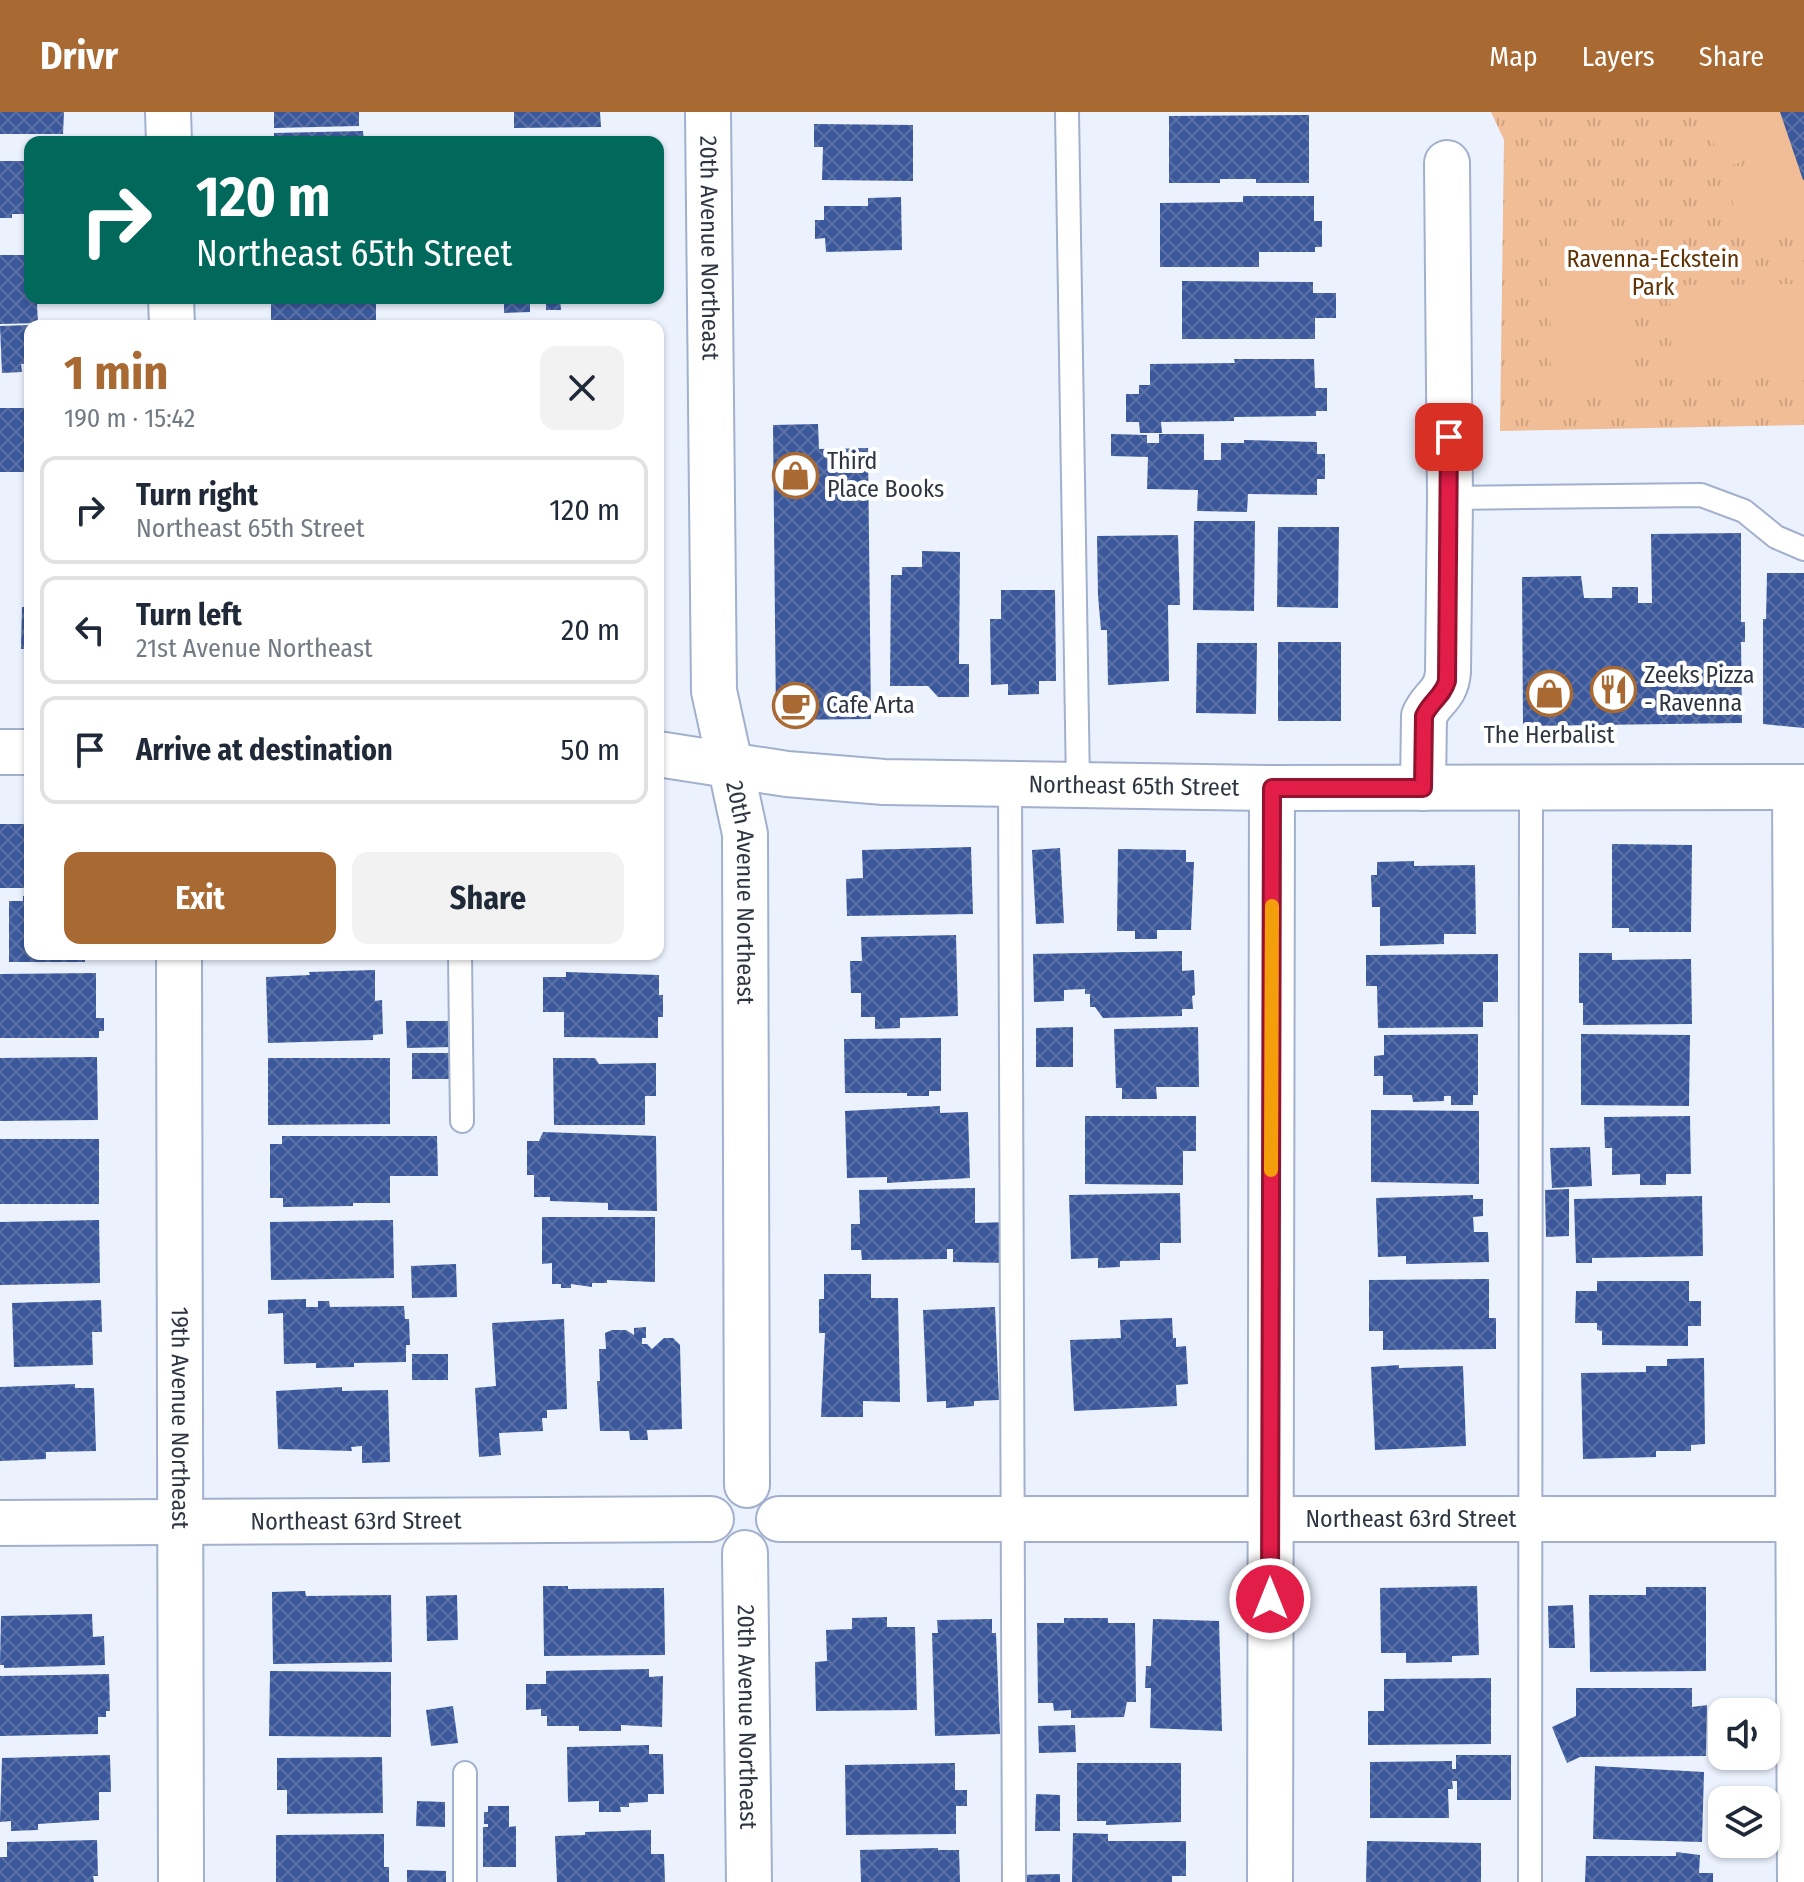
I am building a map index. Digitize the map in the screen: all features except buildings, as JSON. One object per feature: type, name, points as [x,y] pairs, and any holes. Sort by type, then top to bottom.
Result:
[{"type":"street","points":[[168,112],[169,136]]},
{"type":"street","name":"20th Avenue Northeast","points":[[708,112],[714,691],[745,834],[747,1485]]},
{"type":"street","points":[[1423,788],[1424,716],[1445,690],[1447,681],[1450,498],[1447,163]]},
{"type":"street","points":[[0,752],[24,752]]},
{"type":"street","name":"Northeast 65th Street","points":[[664,755],[787,774],[884,782],[1272,788],[1800,787]]},
{"type":"street","points":[[1800,787],[1800,1882]]},
{"type":"street","points":[[1270,1882],[1272,788]]},
{"type":"street","name":"19th Avenue Northeast","points":[[179,960],[181,1882]]},
{"type":"street","points":[[747,1485],[766,1492],[774,1500],[779,1519],[776,1535],[768,1544],[745,1553],[728,1549],[719,1542],[713,1533],[711,1519],[715,1501],[722,1493],[732,1486],[747,1485]]},
{"type":"street","name":"Northeast 63rd Street","points":[[0,1523],[711,1519]]},
{"type":"street","name":"Northeast 63rd Street","points":[[779,1519],[1802,1519]]},
{"type":"street","name":"20th Avenue Northeast","points":[[745,1553],[749,1882]]},
{"type":"lane","points":[[1067,112],[1078,785]]},
{"type":"lane","points":[[1450,498],[1701,495],[1744,511],[1776,537],[1804,549]]},
{"type":"lane","points":[[1010,784],[1014,1882]]},
{"type":"lane","points":[[1530,1882],[1531,788]]},
{"type":"lane","points":[[460,960],[462,1121]]},
{"type":"lane","points":[[465,1773],[465,1882]]},
{"type":"green space","name":"Ravenna-Eckstein Park","points":[[1491,112],[1804,112],[1804,425],[1500,431],[1504,140]]},
{"type":"green space","points":[[1716,112],[1780,112],[1791,143],[1722,169],[1708,126]]},
{"type":"green space","points":[[1795,154],[1804,182],[1804,228],[1748,249],[1725,180]]},
{"type":"green space","points":[[1625,230],[1625,390],[1551,391],[1550,231]]},
{"type":"green space","points":[[1804,284],[1804,373],[1672,375],[1670,285]]},
{"type":"slow traffic","points":[[1271,1170],[1272,906]]},
{"type":"place","name":"Third Place Books","points":[[796,475]]},
{"type":"place","name":"Zeeks Pizza - Ravenna","points":[[1613,689]]},
{"type":"place","name":"The Herbalist","points":[[1549,693]]},
{"type":"place","name":"Cafe Arta","points":[[795,705]]},
{"type":"route","points":[[1270,1599],[1272,788],[1423,788],[1424,716],[1445,690],[1447,681],[1449,437]]}]
